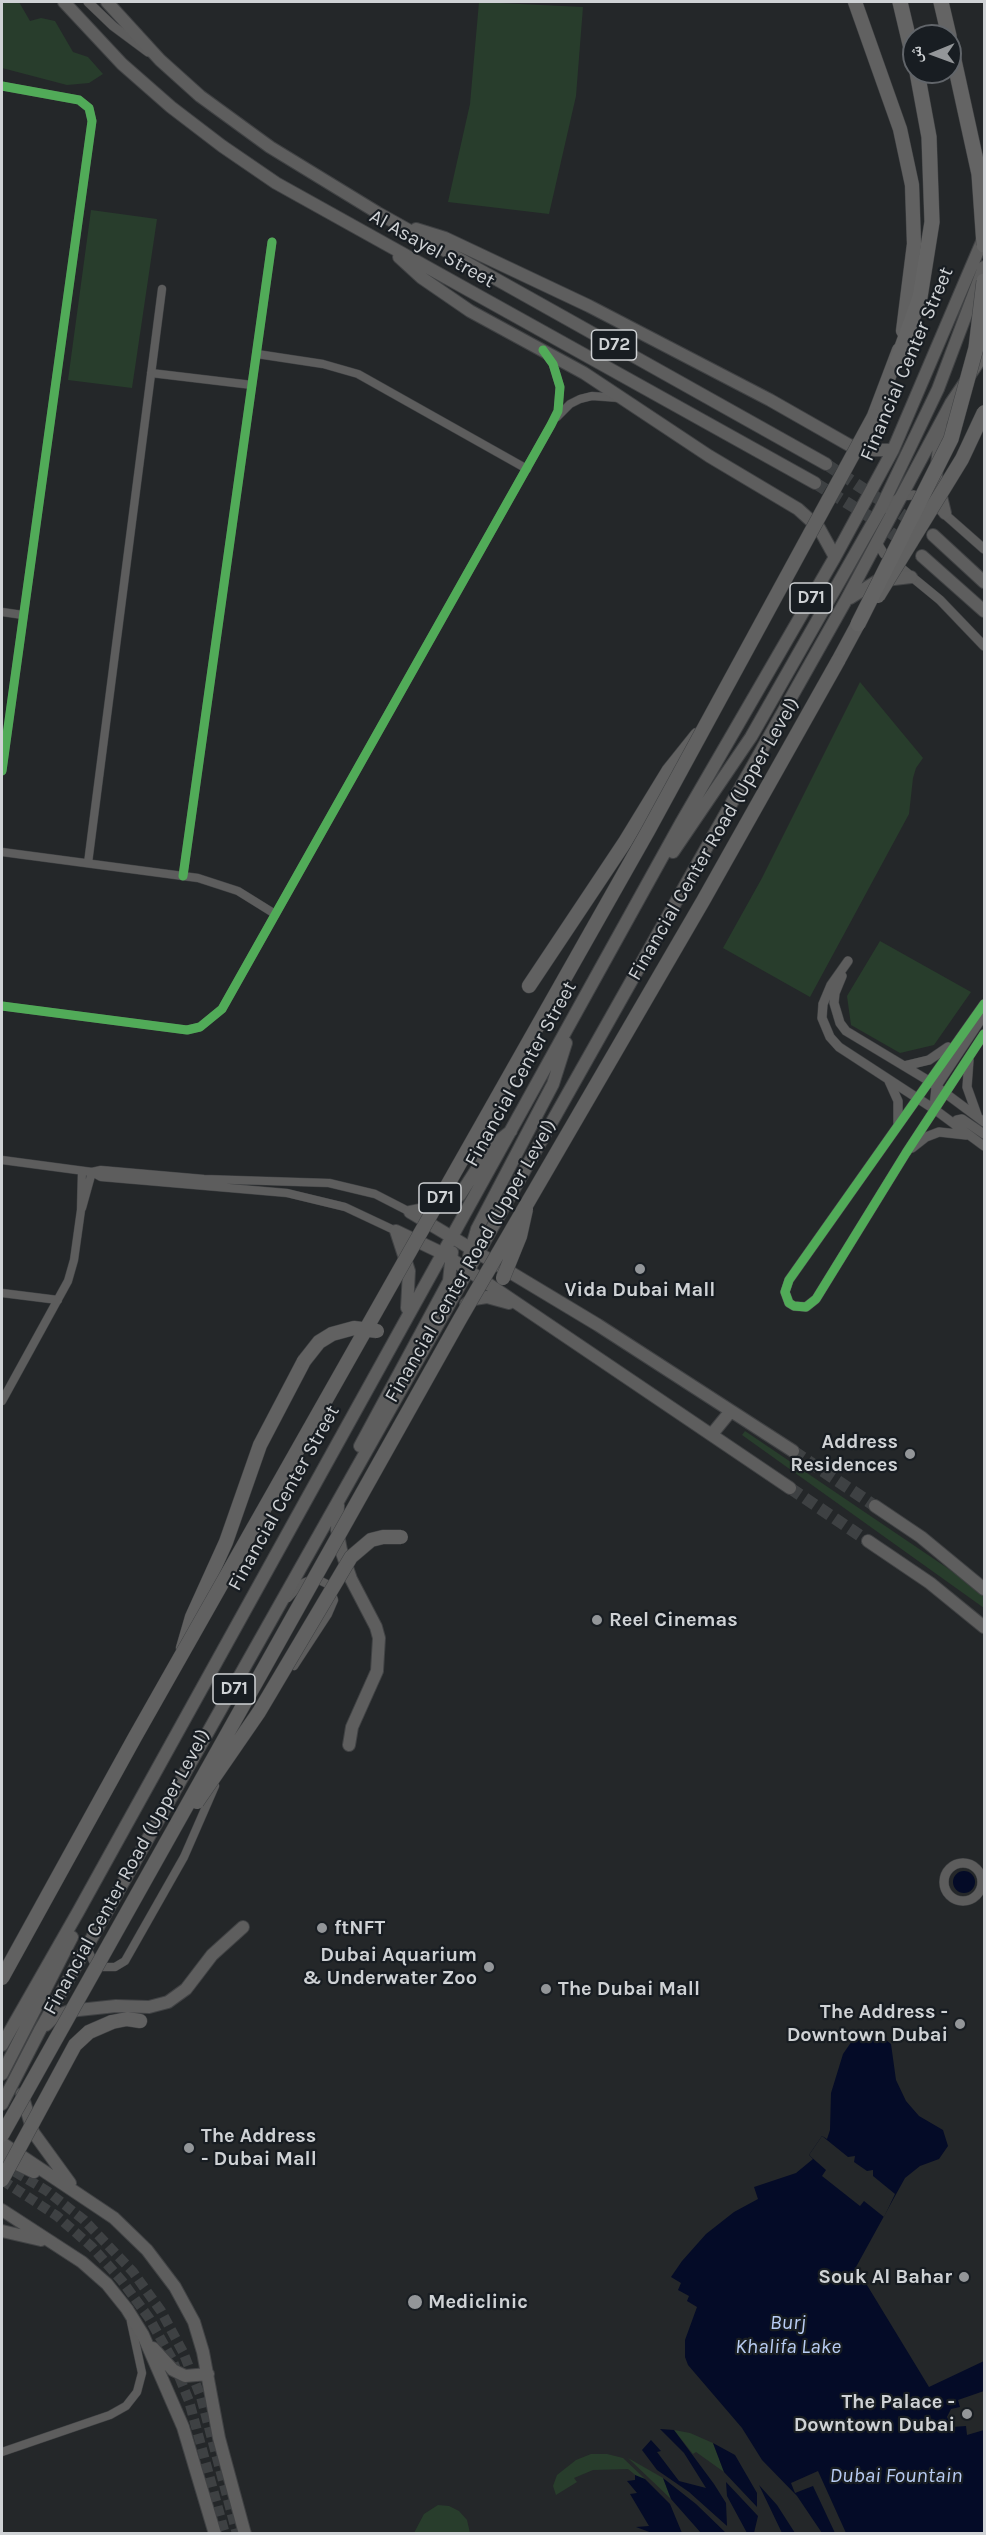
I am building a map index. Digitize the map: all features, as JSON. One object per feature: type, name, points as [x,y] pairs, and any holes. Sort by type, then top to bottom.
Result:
[{"type":"highway","points":[[855,2],[900,129],[912,185],[914,224],[912,267],[897,361]]},
{"type":"highway","points":[[900,2],[905,24]]},
{"type":"highway","points":[[941,2],[946,24]]},
{"type":"highway","points":[[897,361],[920,297],[931,231],[932,184],[929,137],[919,84]]},
{"type":"highway","points":[[959,84],[979,174],[984,245]]},
{"type":"highway","points":[[858,624],[951,439],[976,348],[984,280]]},
{"type":"highway","name":"D71","points":[[2,1978],[704,726],[874,416],[897,361]]},
{"type":"highway","name":"Financial Center Road (Upper Level)","points":[[2,2135],[526,1203],[703,901],[858,624],[932,510],[962,459],[984,412]]},
{"type":"highway","points":[[529,986],[625,843],[669,770],[704,726]]},
{"type":"highway","points":[[503,1278],[523,1228],[526,1203]]},
{"type":"highway","points":[[183,1653],[192,1617],[220,1558],[260,1445],[308,1354],[319,1342],[339,1331],[362,1328],[377,1331]]},
{"type":"highway","points":[[174,1829],[213,1781],[249,1727],[351,1557],[371,1540],[401,1537]]},
{"type":"highway","points":[[2,2180],[75,2045],[89,2032],[112,2022],[127,2019],[140,2021]]},
{"type":"main road","name":"Al Asayel Street","points":[[64,2],[123,64],[196,127],[276,183],[815,483]]},
{"type":"main road","name":"Al Asayel Street","points":[[107,2],[160,60],[217,110],[251,135],[402,226]]},
{"type":"main road","points":[[402,226],[445,238],[558,291],[770,400],[849,445],[867,450],[893,450]]},
{"type":"main road","name":"D72","points":[[402,226],[826,464]]},
{"type":"main road","name":"Financial Center Street","points":[[2,2045],[78,1912],[403,1320],[430,1275],[447,1256],[451,1239],[725,744],[835,557],[893,450],[984,237]]},
{"type":"main road","points":[[390,247],[411,269],[447,296],[543,350],[709,456],[798,509],[819,528],[835,557]]},
{"type":"main road","points":[[639,902],[756,729],[879,512],[938,389],[984,267]]},
{"type":"main road","points":[[901,496],[941,420],[984,354]]},
{"type":"main road","points":[[941,420],[936,476],[945,513]]},
{"type":"main road","points":[[896,476],[897,481],[901,484],[909,482]]},
{"type":"main road","name":"D71","points":[[474,1252],[486,1241],[877,544],[901,496]]},
{"type":"main road","points":[[933,535],[984,582]]},
{"type":"main road","points":[[922,556],[984,611]]},
{"type":"main road","points":[[844,602],[877,581],[911,577]]},
{"type":"main road","points":[[469,1270],[474,1252],[474,1235],[553,1084],[569,1028]]},
{"type":"main road","points":[[410,1212],[430,1208],[460,1195],[491,1147],[512,1130]]},
{"type":"main road","points":[[508,1202],[502,1248],[526,1282]]},
{"type":"main road","points":[[410,1212],[451,1239],[598,1325],[793,1451]]},
{"type":"main road","points":[[396,1231],[447,1256],[469,1270],[517,1305],[790,1488]]},
{"type":"main road","points":[[396,1231],[408,1261],[410,1281],[409,1301],[403,1320]]},
{"type":"main road","points":[[474,1235],[476,1242],[486,1241]]},
{"type":"main road","points":[[350,1479],[357,1451],[449,1281],[447,1256]]},
{"type":"main road","name":"D71","points":[[2,2103],[40,2030],[469,1270]]},
{"type":"main road","points":[[430,1275],[445,1274],[449,1281]]},
{"type":"main road","points":[[434,1333],[474,1299],[495,1298],[517,1305]]},
{"type":"main road","points":[[712,1434],[730,1412]]},
{"type":"main road","points":[[339,1500],[337,1530],[341,1550],[351,1579],[376,1627],[379,1638],[376,1671],[352,1727],[350,1745]]},
{"type":"main road","points":[[875,1506],[921,1537],[984,1589]]},
{"type":"main road","points":[[868,1542],[930,1583],[984,1627]]},
{"type":"main road","points":[[2,2074],[71,1940],[78,1912]]},
{"type":"main road","points":[[40,2030],[54,2017],[69,2011],[116,2006],[150,2007],[168,2002],[186,1989],[212,1955],[243,1927]]},
{"type":"main road","points":[[25,2061],[21,2086],[28,2121],[39,2143],[76,2191]]},
{"type":"main road","points":[[2,2144],[114,2218],[162,2268],[194,2322],[208,2374],[219,2438],[245,2534]]},
{"type":"main road","points":[[2,2157],[76,2191]]},
{"type":"main road","points":[[2,2211],[95,2272],[127,2309],[143,2335],[189,2442],[216,2534]]},
{"type":"main road","points":[[2,2231],[55,2244]]},
{"type":"main road","points":[[143,2335],[173,2370],[185,2376],[208,2374]]},
{"type":"street","points":[[88,2],[128,38],[160,60]]},
{"type":"street","points":[[2,86],[79,99],[89,108],[92,121],[2,771]]},
{"type":"street","points":[[2,91],[17,90]]},
{"type":"street","points":[[183,876],[272,242]]},
{"type":"street","points":[[88,863],[162,289]]},
{"type":"street","points":[[2,1006],[172,1030],[200,1027],[222,1009],[558,411],[560,387],[553,364],[543,350]]},
{"type":"street","points":[[256,354],[323,364],[358,374],[527,468]]},
{"type":"street","points":[[151,373],[252,385]]},
{"type":"street","points":[[551,425],[565,408],[580,399],[592,396],[623,399]]},
{"type":"street","points":[[984,549],[945,513],[918,496],[901,496],[879,512],[877,544],[884,554],[953,613],[984,646]]},
{"type":"street","points":[[2,612],[23,615]]},
{"type":"street","points":[[2,852],[183,876],[225,886],[251,898],[275,914]]},
{"type":"street","points":[[981,1120],[904,1065],[853,1037],[840,1023],[834,1004],[835,993],[848,961],[825,997],[822,1011],[824,1024],[830,1037],[839,1047],[934,1109],[984,1146]]},
{"type":"street","points":[[984,1004],[955,1042],[937,1087],[934,1109],[816,1299],[806,1307],[789,1303],[786,1298],[786,1286],[917,1098],[937,1087],[971,1053],[984,1034]]},
{"type":"street","points":[[937,1087],[984,1015]]},
{"type":"street","points":[[904,1065],[929,1060],[955,1042]]},
{"type":"street","points":[[971,1053],[967,1070],[967,1087],[981,1120]]},
{"type":"street","points":[[887,1079],[898,1101],[898,1126]]},
{"type":"street","points":[[956,1126],[956,1122],[962,1119],[984,1134]]},
{"type":"street","points":[[906,1153],[926,1137],[939,1132],[970,1136]]},
{"type":"street","points":[[2,1160],[93,1172],[101,1170],[204,1179],[329,1183],[375,1194],[410,1212]]},
{"type":"street","points":[[2,1401],[58,1300],[71,1270],[81,1210],[82,1171]]},
{"type":"street","points":[[81,1210],[93,1172]]},
{"type":"street","points":[[93,1172],[104,1177],[287,1194],[345,1208],[396,1231]]},
{"type":"street","points":[[2,1293],[58,1300]]},
{"type":"street","points":[[87,1948],[93,1961],[103,1967],[115,1967],[129,1957],[184,1857],[219,1779],[328,1614],[334,1600],[333,1592],[322,1580],[307,1580],[278,1611]]},
{"type":"street","points":[[972,1865],[984,1860]]},
{"type":"street","points":[[959,1863],[972,1865],[978,1869],[983,1880],[978,1893],[965,1901],[951,1897],[944,1880],[949,1869],[959,1863]]},
{"type":"street","points":[[2,2452],[111,2415],[132,2400],[141,2383],[142,2373],[140,2353],[127,2309]]},
{"type":"green space","points":[[2,2],[19,2],[30,21],[41,18],[55,21],[73,52],[88,57],[103,74],[89,83],[67,85],[2,68]]},
{"type":"green space","points":[[479,2],[583,7],[576,96],[549,214],[448,202],[470,104]]},
{"type":"green space","points":[[91,210],[157,219],[132,388],[68,380]]},
{"type":"green space","points":[[860,682],[923,758],[913,778],[909,814],[810,997],[723,948],[762,878]]},
{"type":"green space","points":[[880,941],[971,992],[934,1045],[900,1053],[851,1025],[847,996]]},
{"type":"green space","points":[[745,1431],[965,1580],[984,1597],[984,1608],[742,1435]]},
{"type":"green space","points":[[674,2430],[690,2433],[713,2443],[724,2472],[696,2452],[693,2454]]},
{"type":"green space","points":[[591,2454],[607,2454],[623,2458],[645,2479],[639,2478],[628,2469],[593,2470],[574,2478],[577,2482],[556,2495],[553,2486],[557,2475],[576,2460]]},
{"type":"green space","points":[[628,2458],[663,2478],[671,2499]]},
{"type":"green space","points":[[438,2505],[449,2506],[459,2511],[467,2520],[470,2533],[414,2533],[424,2514]]},
{"type":"water","points":[[964,1871],[972,1874],[975,1882],[972,1890],[964,1893],[956,1890],[953,1882],[956,1874]]},
{"type":"water","name":"Burj Khalifa Lake","points":[[877,2033],[891,2044],[896,2080],[906,2101],[919,2116],[943,2130],[948,2146],[939,2159],[920,2166],[905,2178],[856,2267],[929,2387],[984,2361],[984,2391],[958,2400],[960,2407],[951,2409],[947,2417],[952,2427],[966,2426],[967,2435],[984,2430],[984,2533],[822,2533],[797,2496],[762,2460],[742,2428],[688,2365],[685,2357],[685,2340],[697,2307],[687,2301],[689,2296],[678,2290],[681,2283],[671,2277],[706,2234],[734,2212],[758,2199],[754,2187],[796,2173],[813,2159],[809,2155],[822,2136],[827,2139],[830,2130],[831,2093],[843,2054],[854,2038],[861,2034]]},
{"type":"water","points":[[660,2429],[674,2430],[714,2484],[726,2503],[727,2526],[689,2492],[657,2470],[642,2450],[651,2440],[661,2451],[657,2452],[679,2481],[706,2488],[684,2453]]},
{"type":"water","points":[[713,2443],[735,2455],[757,2493],[757,2507],[724,2472]]},
{"type":"water","points":[[635,2475],[645,2479],[670,2504],[682,2533],[652,2533],[636,2527],[649,2526],[630,2494],[637,2493],[627,2481],[635,2480]]},
{"type":"water","points":[[663,2478],[696,2504],[726,2533],[701,2533],[671,2499]]},
{"type":"water","points":[[726,2482],[758,2516],[754,2533],[747,2533],[727,2496]]},
{"type":"water","points":[[759,2485],[777,2505],[795,2533],[782,2533]]},
{"type":"pier","points":[[822,2136],[848,2157],[855,2156],[854,2162],[867,2171],[873,2170],[873,2176],[895,2194],[884,2217],[864,2201],[860,2206],[822,2176],[826,2170],[809,2155]]},
{"type":"pier","points":[[818,2471],[846,2533],[835,2533],[813,2486],[795,2493],[791,2483]]},
{"type":"tunnel","points":[[826,464],[933,535]]},
{"type":"tunnel","points":[[815,483],[870,517],[922,556]]},
{"type":"tunnel","points":[[793,1451],[875,1506]]},
{"type":"tunnel","points":[[790,1488],[868,1541]]},
{"type":"tunnel","points":[[2,2164],[47,2191],[84,2220],[133,2272],[161,2311],[183,2352],[201,2397],[237,2534]]},
{"type":"tunnel","points":[[2,2180],[57,2216],[92,2247],[122,2281],[149,2318],[172,2359],[189,2401],[225,2534]]},
{"type":"cycle path","points":[[2,86],[79,100],[89,108],[92,121],[2,771]]},
{"type":"cycle path","points":[[183,876],[272,242]]},
{"type":"cycle path","points":[[2,1006],[187,1030],[200,1027],[222,1009],[558,411],[560,387],[553,364],[543,350]]},
{"type":"cycle path","points":[[984,1004],[789,1280],[785,1292],[789,1303],[806,1307],[816,1299],[906,1153],[984,1034]]},
{"type":"place","name":"Vida Dubai Mall","points":[[640,1269]]},
{"type":"place","name":"Address Residences","points":[[910,1454]]},
{"type":"place","name":"Reel Cinemas","points":[[597,1620]]},
{"type":"place","name":"ftNFT","points":[[322,1928]]},
{"type":"place","name":"Dubai Aquarium & Underwater Zoo","points":[[489,1967]]},
{"type":"place","name":"The Dubai Mall","points":[[546,1989]]},
{"type":"place","name":"The Address - Downtown Dubai","points":[[960,2024]]},
{"type":"place","name":"The Address - Dubai Mall","points":[[189,2148]]},
{"type":"place","name":"Souk Al Bahar","points":[[964,2277]]},
{"type":"place","name":"Mediclinic","points":[[415,2302]]},
{"type":"place","name":"The Palace - Downtown Dubai","points":[[967,2414]]},
{"type":"water label","name":"Dubai Fountain","points":[[896,2476]]}]
